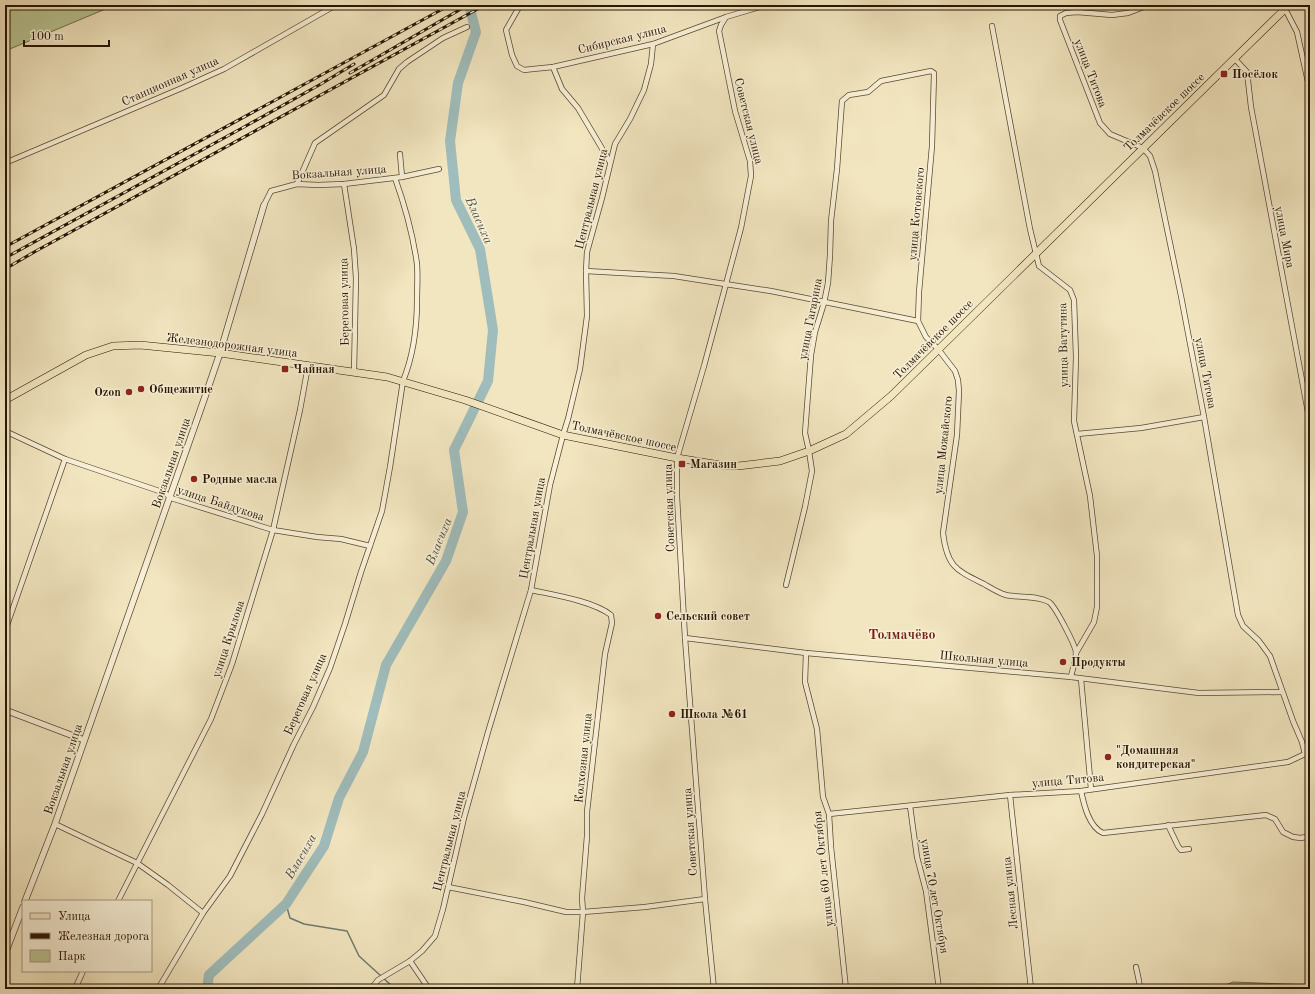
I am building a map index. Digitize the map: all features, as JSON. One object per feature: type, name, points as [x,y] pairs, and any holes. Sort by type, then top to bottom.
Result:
[{"type":"main road","name":"Толмачёвское шоссе","points":[[465,400],[563,435],[720,465],[738,466],[780,461],[810,451],[846,434],[891,396],[1287,7]]},
{"type":"main road","name":"Железнодорожная улица","points":[[5,400],[86,355],[113,346],[140,346],[220,353],[387,377],[465,400]]},
{"type":"street","name":"Станционная улица","points":[[5,163],[224,69],[336,5]]},
{"type":"street","name":"Сибирская улица","points":[[523,5],[518,9],[506,30],[512,55],[517,66],[524,70],[553,67],[653,44],[726,17],[766,5]]},
{"type":"street","name":"улица Титова","points":[[830,814],[1010,795],[1081,791],[1288,762],[1307,754],[1282,692],[1270,656],[1259,641],[1243,626],[1238,615],[1204,418],[1156,171],[1150,156],[1143,148],[1110,134],[1100,123],[1060,20],[1060,16],[1066,13],[1128,13],[1149,5]]},
{"type":"street","points":[[1287,7],[1297,32],[1310,91]]},
{"type":"street","name":"Советская улица","points":[[714,989],[705,899],[685,638],[677,498],[677,458],[704,366],[752,176],[750,161],[735,111],[718,31],[726,17]]},
{"type":"street","name":"улица Ватутина","points":[[992,26],[1030,229],[1039,266],[1070,290],[1074,300],[1076,357],[1074,420],[1090,496],[1097,556],[1097,607],[1094,622],[1076,653],[1071,677]]},
{"type":"street","points":[[297,184],[315,143],[384,95],[399,69],[407,62],[443,38],[467,27]]},
{"type":"street","name":"Центральная улица","points":[[371,989],[378,980],[410,961],[422,951],[434,936],[443,909],[464,818],[488,732],[531,590],[550,485],[568,419],[581,362],[587,316],[586,252],[602,198],[615,144],[630,119],[644,90],[651,64],[653,44]]},
{"type":"street","name":"улица Мира","points":[[1235,59],[1247,72],[1251,107],[1310,423]]},
{"type":"street","points":[[553,67],[562,89],[578,108],[610,162]]},
{"type":"street","name":"улица Гагарина","points":[[786,585],[807,500],[812,470],[810,451],[805,433],[811,355],[815,332],[824,303],[828,283],[831,221],[837,169],[842,101],[850,95],[868,92],[881,81],[931,70],[934,73]]},
{"type":"street","name":"улица Котовского","points":[[918,321],[919,292],[932,146],[934,73]]},
{"type":"street","points":[[400,154],[402,177]]},
{"type":"street","name":"Вокзальная улица","points":[[25,900],[55,824],[170,498],[220,353],[264,205],[271,191],[297,184],[344,184],[402,177],[439,169]]},
{"type":"street","name":"Береговая улица","points":[[158,989],[203,913],[230,876],[262,814],[294,744],[313,707],[330,668],[383,503],[403,381],[414,344],[417,319],[417,266],[410,228],[394,178]]},
{"type":"street","name":"Береговая улица","points":[[344,184],[354,249],[356,278],[354,372]]},
{"type":"street","points":[[586,271],[674,276],[771,291],[918,321],[926,336],[938,349]]},
{"type":"street","name":"улица Можайского","points":[[938,349],[955,371],[958,380],[959,392],[956,435],[943,534],[945,549],[950,560],[957,569],[972,578],[1006,595],[1040,600],[1049,603],[1055,609],[1063,623],[1076,653]]},
{"type":"street","name":"улица Крылова","points":[[118,900],[211,719],[232,664],[273,530],[300,410],[308,366]]},
{"type":"street","points":[[1077,434],[1141,428],[1204,418]]},
{"type":"street","name":"улица Байдукова","points":[[5,431],[65,458],[165,493],[170,498],[273,530],[341,539],[370,546]]},
{"type":"street","points":[[5,631],[65,458]]},
{"type":"street","name":"Колхозная улица","points":[[531,590],[604,610],[611,615],[612,622],[605,654],[587,812],[587,836],[582,898],[583,912],[577,989]]},
{"type":"street","name":"Школьная улица","points":[[685,638],[806,653],[1071,677],[1199,693],[1282,692]]},
{"type":"street","name":"улица 60 лет Октября","points":[[806,653],[805,682],[817,729],[823,797],[830,814],[831,847],[846,989]]},
{"type":"street","points":[[1082,679],[1091,789]]},
{"type":"street","points":[[5,710],[84,740]]},
{"type":"street","points":[[1081,791],[1085,811],[1099,831],[1104,833],[1266,815],[1275,819],[1283,832],[1293,837],[1302,838],[1310,836]]},
{"type":"street","name":"Лесная улица","points":[[1010,795],[1031,989]]},
{"type":"street","name":"улица 70 лет Октября","points":[[910,806],[917,857],[926,891],[939,989]]},
{"type":"street","points":[[55,824],[137,863],[203,913]]},
{"type":"street","points":[[1168,825],[1181,850],[1189,849]]},
{"type":"street","points":[[448,887],[566,912],[645,907],[705,899]]},
{"type":"street","points":[[5,954],[22,910]]},
{"type":"street","points":[[410,961],[429,989]]},
{"type":"street","points":[[1136,967],[1140,989]]},
{"type":"street","points":[[75,989],[83,972]]},
{"type":"green space","points":[[5,5],[115,5],[5,51]]},
{"type":"green space","points":[[1233,982],[1310,985],[1310,989],[1216,989]]},
{"type":"waterway","name":"Власиха","points":[[207,989],[209,975],[286,904],[324,846],[339,798],[363,752],[386,665],[446,561],[463,512],[454,450],[488,381],[493,330],[480,249],[456,200],[450,141],[458,83],[476,32],[469,5]]},
{"type":"waterway","points":[[286,904],[290,918],[304,924],[347,931],[359,956],[392,986]]},
{"type":"railway","points":[[5,247],[450,5]]},
{"type":"railway","points":[[350,73],[468,5]]},
{"type":"railway","points":[[5,269],[485,5]]},
{"type":"railway","points":[[5,258],[244,127],[354,64]]},
{"type":"place","name":"Посёлок","points":[[1224,74]]},
{"type":"place","name":"Чайная","points":[[285,369]]},
{"type":"place","name":"Общежитие","points":[[141,389]]},
{"type":"place","name":"Ozon","points":[[129,392]]},
{"type":"place","name":"Магазин","points":[[682,464]]},
{"type":"place","name":"Родные масла","points":[[194,479]]},
{"type":"place","name":"Сельский совет","points":[[658,616]]},
{"type":"place","name":"Продукты","points":[[1063,662]]},
{"type":"place","name":"Школа №61","points":[[672,714]]},
{"type":"place","name":"\"Домашняя кондитерская\"","points":[[1108,757]]},
{"type":"district","name":"Толмачёво","points":[[902,634]]}]
